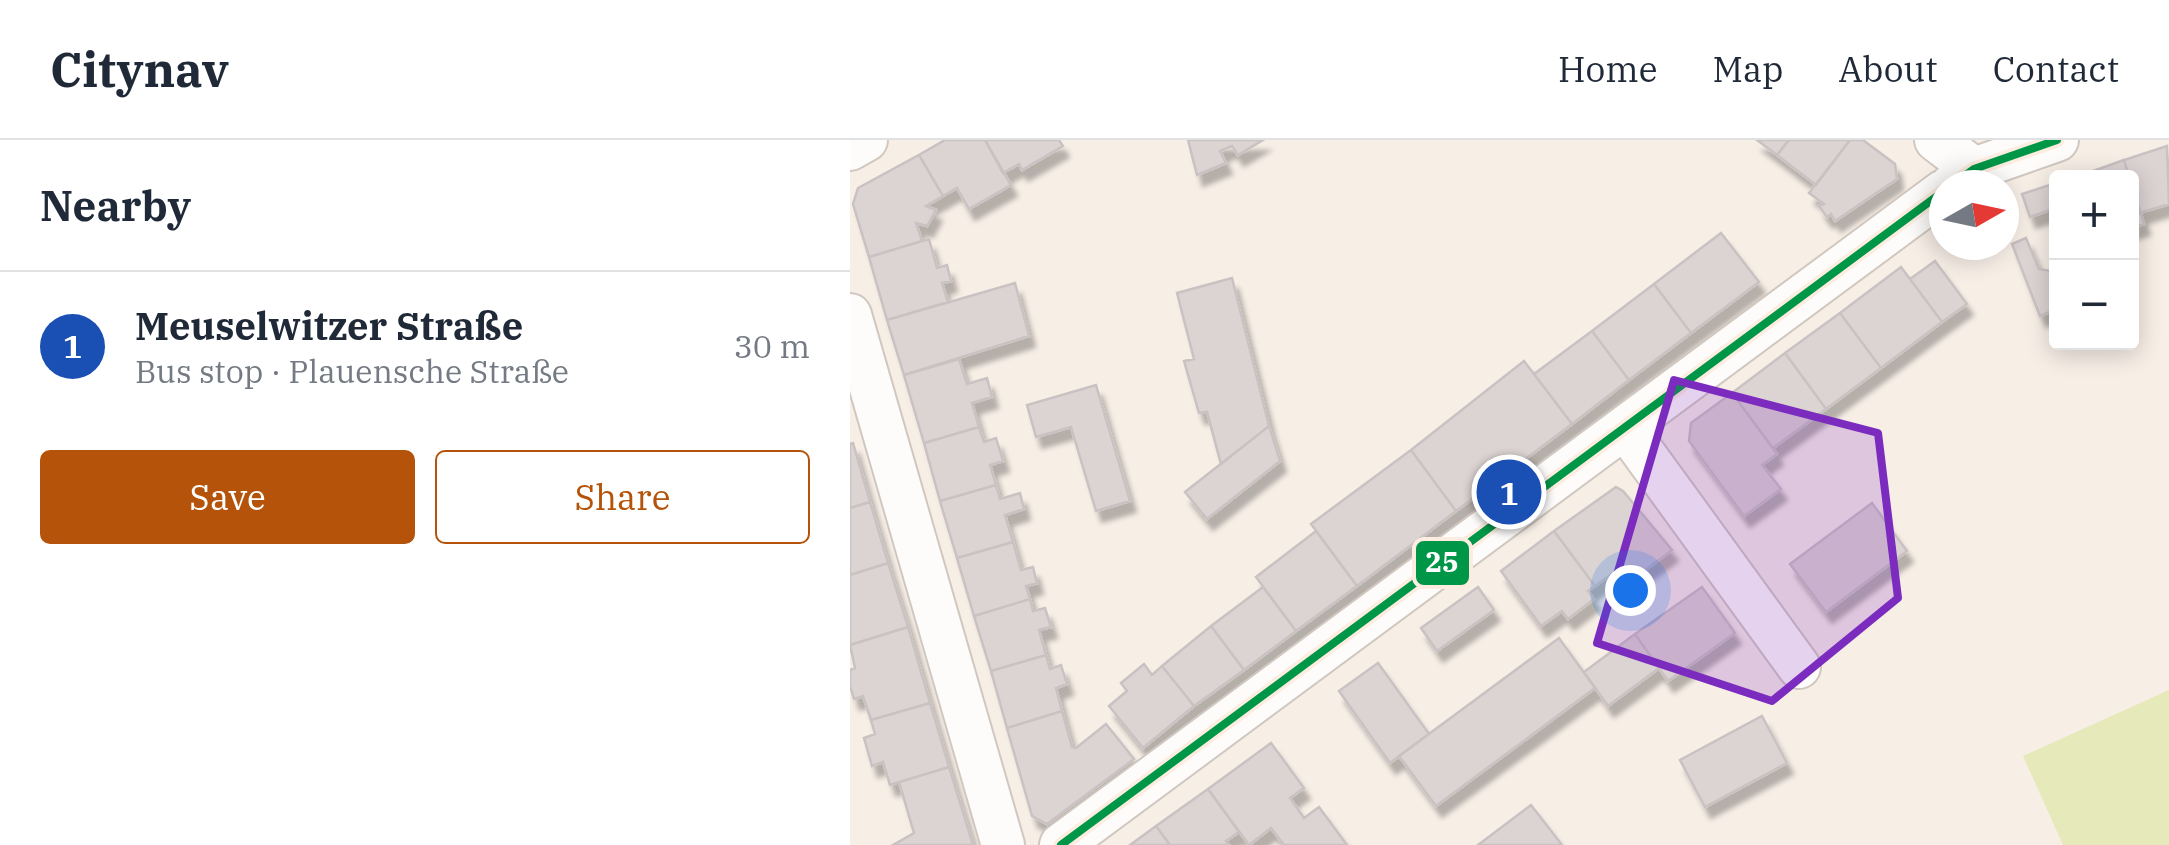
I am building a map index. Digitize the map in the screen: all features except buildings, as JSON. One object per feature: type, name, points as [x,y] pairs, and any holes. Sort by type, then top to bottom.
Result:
[{"type":"street","points":[[850,150],[866,140]]},
{"type":"street","points":[[1936,140],[1951,170]]},
{"type":"street","points":[[1986,170],[2057,140]]},
{"type":"street","points":[[1061,845],[1929,203]]},
{"type":"street","points":[[850,315],[1003,845]]},
{"type":"street","points":[[1626,429],[1800,667]]},
{"type":"highlighted area","points":[[1674,380],[1878,433],[1898,598],[1772,701],[1597,643]]},
{"type":"green space","points":[[2169,690],[2169,845],[2063,845],[2023,756]]},
{"type":"transit line","name":"25","points":[[1973,170],[2057,140]]},
{"type":"transit line","name":"25","points":[[1061,845],[1929,202]]},
{"type":"place","name":"Meuselwitzer Straße","points":[[1509,492]]}]
